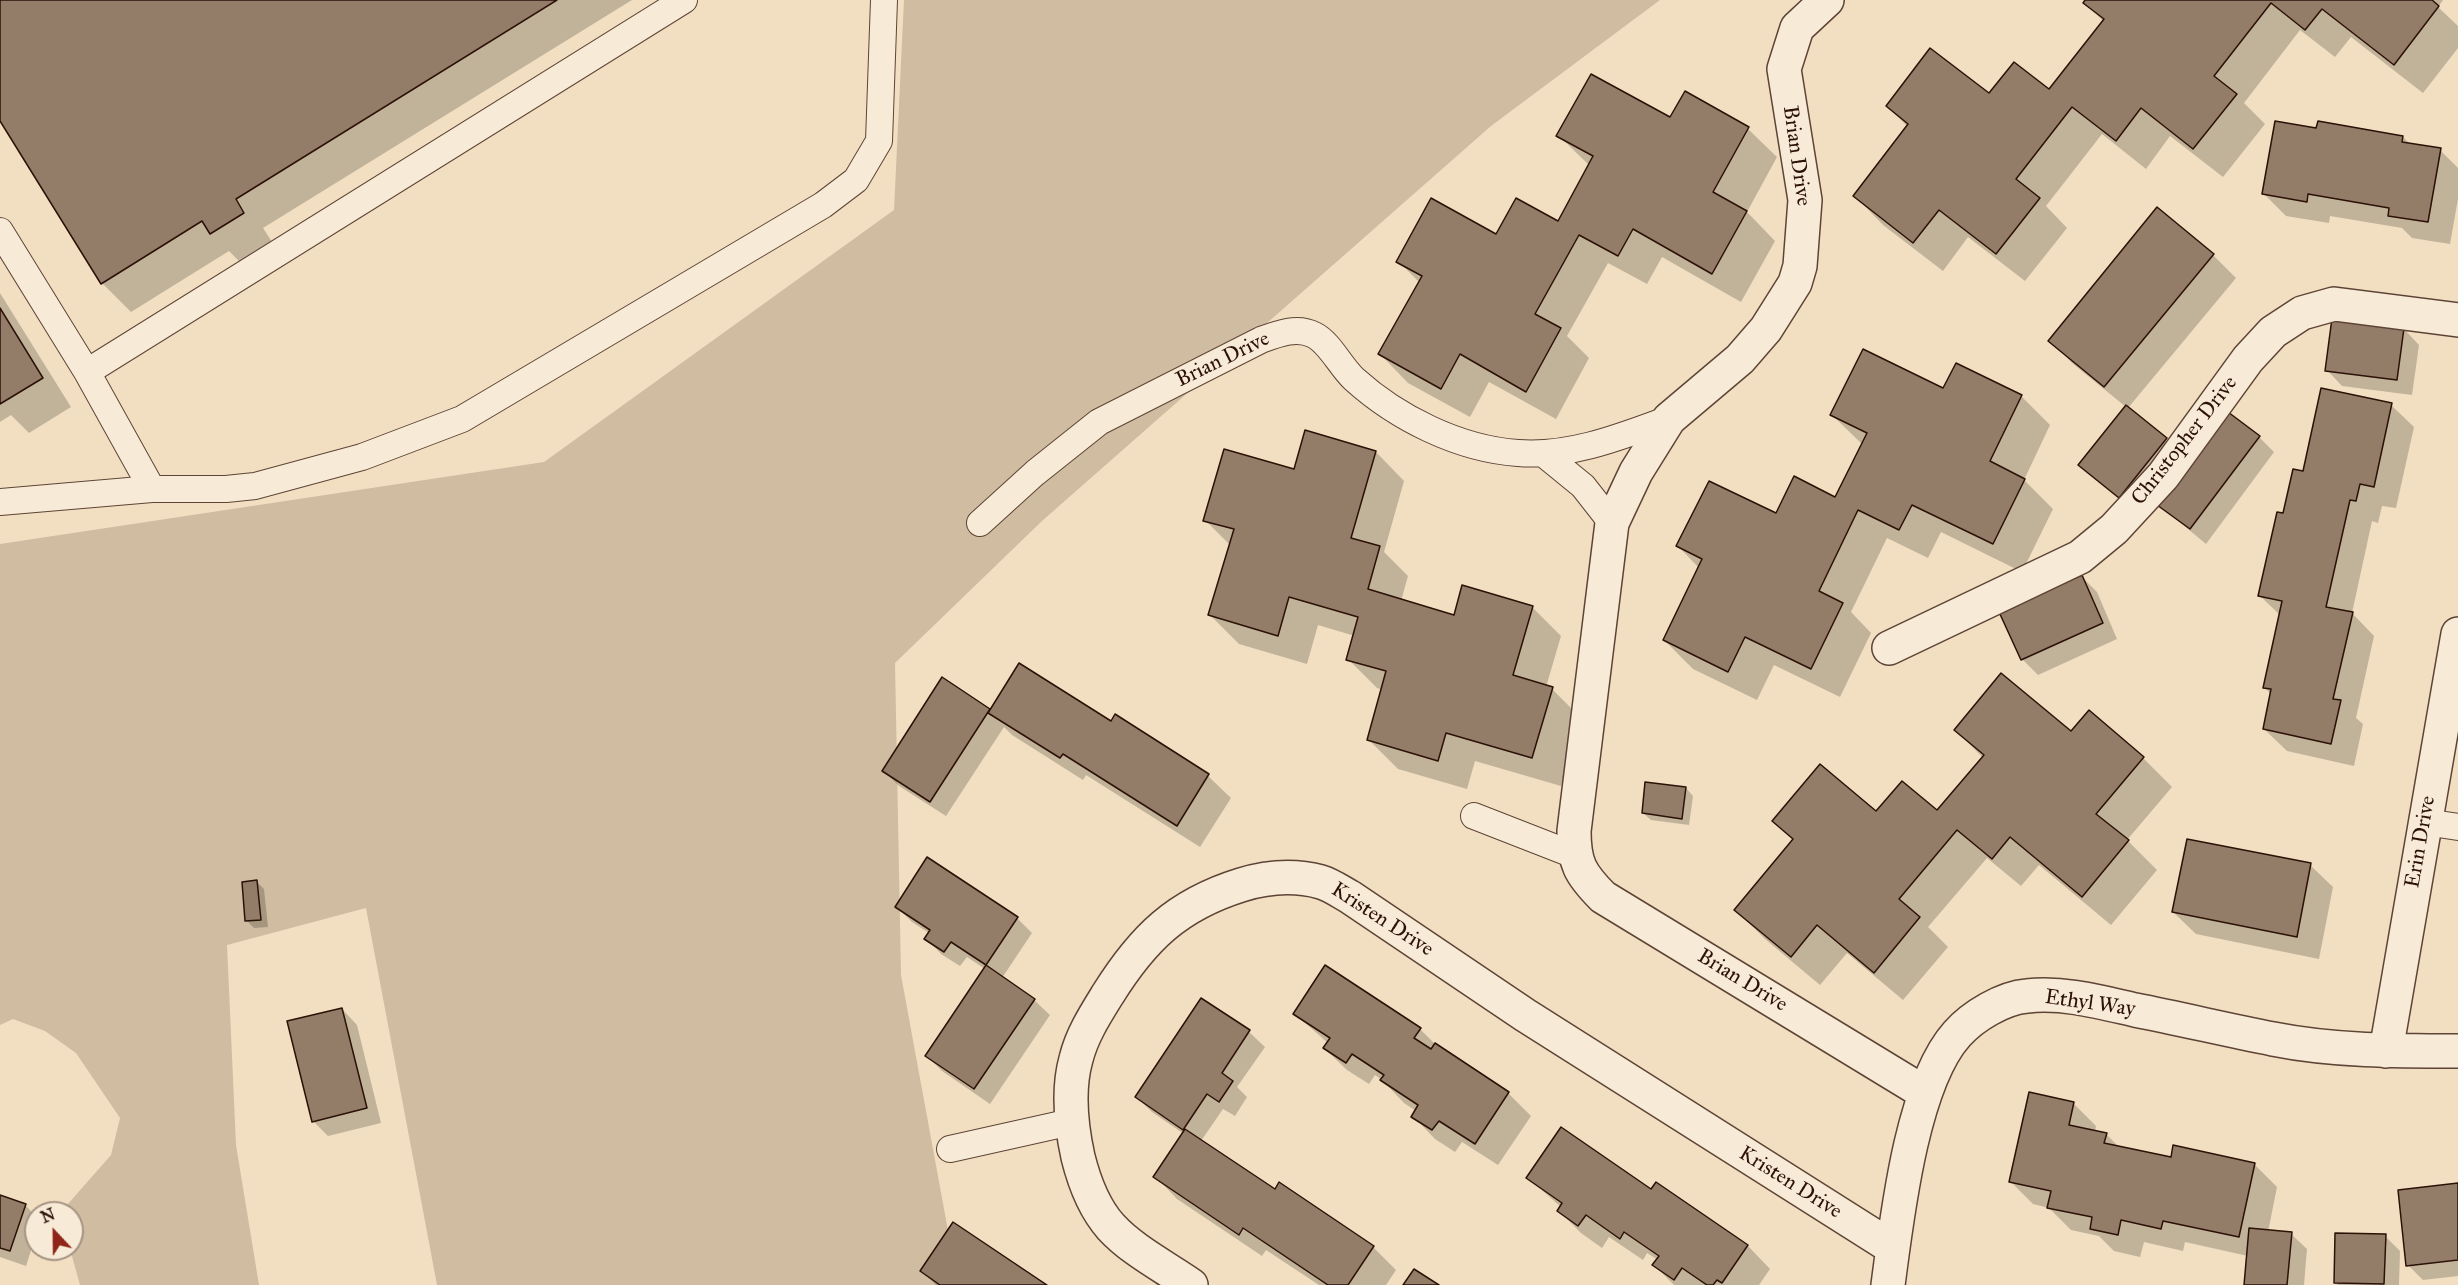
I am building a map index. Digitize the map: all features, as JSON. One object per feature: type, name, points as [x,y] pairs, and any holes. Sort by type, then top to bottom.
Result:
[{"type":"street","name":"Brian Drive","points":[[1827,0],[1797,28],[1784,69],[1805,200],[1800,266],[1796,283],[1772,321],[1740,359],[1668,419],[1636,472],[1612,523],[1574,831],[1574,855],[1584,878],[1603,897],[1925,1093]]},
{"type":"street","name":"Christopher Drive","points":[[1889,648],[2016,589],[2088,550],[2114,529],[2163,476],[2248,358],[2273,332],[2302,313],[2334,304],[2458,320]]},
{"type":"street","name":"Erin Drive","points":[[2386,1051],[2458,634]]},
{"type":"street","name":"Kristen Drive","points":[[1191,1285],[1128,1242],[1110,1226],[1083,1176],[1071,1122],[1076,1060],[1084,1035],[1128,961],[1153,934],[1180,911],[1215,893],[1253,881],[1290,877],[1323,883],[1350,897],[1526,1015],[1893,1248]]},
{"type":"street","name":"Ethyl Way","points":[[1888,1285],[1914,1136],[1933,1071],[1957,1034],[1988,1010],[2025,996],[2089,1000],[2276,1040],[2386,1051],[2458,1051]]},
{"type":"lane","points":[[87,372],[684,0]]},
{"type":"lane","points":[[0,502],[152,489],[226,489],[255,486],[362,457],[462,419],[823,205],[856,180],[879,141],[884,0]]},
{"type":"lane","points":[[0,231],[87,372],[152,489]]},
{"type":"lane","name":"Brian Drive","points":[[980,523],[1035,472],[1099,422],[1281,332],[1300,331],[1314,335],[1359,383],[1412,420],[1487,448],[1516,453],[1545,454],[1602,443],[1668,419]]},
{"type":"lane","points":[[1545,454],[1583,486],[1612,523]]},
{"type":"lane","points":[[1474,816],[1574,855]]},
{"type":"lane","points":[[2425,822],[2458,827]]},
{"type":"lane","points":[[950,1149],[1071,1122]]},
{"type":"shaded area","points":[[904,0],[1660,0],[1491,126],[1042,521],[895,663],[901,975],[958,1285],[437,1285],[366,908],[227,945],[236,1145],[259,1285],[80,1285],[73,1261],[84,1261],[84,1201],[71,1201],[111,1155],[120,1118],[76,1053],[45,1031],[13,1019],[0,1025],[0,544],[544,462],[894,210]]},
{"type":"building","points":[[0,0],[557,0],[236,199],[244,213],[210,234],[202,221],[101,284],[0,121]]},
{"type":"building","points":[[2085,0],[2432,0],[2439,6],[2394,65],[2322,9],[2305,30],[2271,3],[2214,76],[2237,94],[2193,149],[2141,108],[2116,141],[2072,107],[2016,179],[2040,198],[1996,254],[1939,210],[1913,243],[1853,196],[1908,124],[1886,106],[1930,48],[1989,93],[2014,62],[2049,89],[2104,19],[2083,3]]},
{"type":"building","points":[[1591,74],[1670,117],[1685,91],[1749,127],[1713,192],[1747,211],[1712,274],[1633,229],[1618,256],[1579,235],[1535,314],[1561,328],[1526,392],[1460,354],[1441,389],[1378,354],[1422,276],[1396,262],[1431,198],[1496,234],[1516,198],[1558,221],[1593,156],[1556,136]]},
{"type":"building","points":[[2275,121],[2316,128],[2318,121],[2403,136],[2402,142],[2441,148],[2428,222],[2388,216],[2389,208],[2308,194],[2307,202],[2262,194]]},
{"type":"building","points":[[2157,207],[2214,254],[2104,387],[2048,341]]},
{"type":"building","points":[[0,308],[43,378],[0,404]]},
{"type":"building","points":[[2332,318],[2404,328],[2397,380],[2325,371]]},
{"type":"building","points":[[1863,349],[1943,388],[1956,363],[2022,395],[1990,461],[2025,479],[1993,544],[1912,505],[1899,530],[1858,510],[1819,591],[1843,603],[1811,669],[1745,637],[1728,672],[1663,640],[1702,559],[1676,546],[1709,481],[1776,513],[1794,476],[1835,497],[1867,433],[1830,415]]},
{"type":"building","points":[[2321,388],[2392,403],[2374,487],[2360,484],[2356,501],[2350,500],[2326,607],[2353,612],[2333,699],[2341,700],[2331,744],[2263,729],[2271,689],[2263,688],[2282,601],[2258,596],[2277,512],[2283,513],[2293,469],[2303,471]]},
{"type":"building","points":[[2126,405],[2167,438],[2119,498],[2078,465]]},
{"type":"building","points":[[2228,412],[2260,436],[2190,529],[2157,505]]},
{"type":"building","points":[[1305,430],[1376,451],[1351,538],[1380,546],[1368,589],[1454,615],[1462,585],[1533,606],[1513,675],[1553,687],[1532,758],[1446,733],[1438,761],[1367,740],[1386,671],[1346,660],[1358,617],[1289,597],[1278,636],[1208,615],[1234,529],[1203,521],[1224,449],[1294,469]]},
{"type":"building","points":[[2082,575],[2103,623],[2021,660],[1999,612]]},
{"type":"building","points":[[1019,663],[1111,721],[1115,714],[1209,774],[1177,826],[1063,754],[1060,758],[988,713]]},
{"type":"building","points":[[2001,673],[2071,731],[2089,710],[2144,757],[2096,814],[2129,840],[2082,897],[2010,837],[1992,859],[1957,830],[1899,899],[1920,917],[1874,973],[1817,925],[1791,957],[1734,910],[1793,839],[1772,821],[1820,764],[1876,811],[1902,781],[1937,810],[1984,755],[1954,730]]},
{"type":"building","points":[[942,677],[990,709],[930,802],[882,771]]},
{"type":"building","points":[[1645,782],[1686,787],[1682,819],[1642,813]]},
{"type":"building","points":[[2187,839],[2311,863],[2297,937],[2172,912]]},
{"type":"building","points":[[927,857],[1018,917],[986,965],[951,942],[944,952],[924,939],[930,930],[895,907]]},
{"type":"building","points":[[257,880],[261,920],[245,921],[242,882]]},
{"type":"building","points":[[986,965],[1035,999],[974,1089],[925,1056]]},
{"type":"building","points":[[1325,965],[1421,1028],[1414,1038],[1431,1049],[1435,1043],[1509,1092],[1475,1144],[1439,1121],[1432,1130],[1411,1117],[1418,1105],[1380,1080],[1384,1075],[1352,1054],[1346,1063],[1323,1048],[1330,1038],[1293,1014]]},
{"type":"building","points":[[1201,998],[1250,1030],[1222,1073],[1233,1081],[1219,1102],[1207,1094],[1183,1130],[1135,1097]]},
{"type":"building","points":[[342,1008],[367,1108],[312,1122],[287,1021]]},
{"type":"building","points":[[2029,1092],[2074,1102],[2069,1125],[2107,1133],[2104,1143],[2171,1157],[2173,1145],[2255,1163],[2239,1237],[2163,1221],[2161,1229],[2121,1220],[2118,1235],[2090,1229],[2092,1217],[2047,1208],[2051,1191],[2009,1182]]},
{"type":"building","points":[[1561,1127],[1651,1189],[1656,1182],[1748,1245],[1722,1283],[1717,1280],[1713,1285],[1707,1285],[1682,1268],[1674,1280],[1652,1265],[1659,1256],[1624,1232],[1620,1239],[1586,1215],[1578,1226],[1557,1211],[1562,1203],[1526,1178]]},
{"type":"building","points":[[1185,1129],[1275,1189],[1279,1182],[1374,1246],[1348,1285],[1328,1285],[1243,1228],[1239,1235],[1153,1177]]},
{"type":"building","points":[[2458,1183],[2458,1260],[2406,1266],[2398,1190]]},
{"type":"building","points":[[0,1195],[24,1203],[24,1210],[10,1251],[0,1248]]},
{"type":"building","points":[[953,1222],[1047,1285],[940,1285],[920,1271]]},
{"type":"building","points":[[2249,1228],[2292,1232],[2287,1285],[2244,1285]]},
{"type":"building","points":[[2335,1233],[2386,1234],[2384,1284],[2334,1283]]},
{"type":"building","points":[[1414,1269],[1439,1285],[1403,1285]]}]
